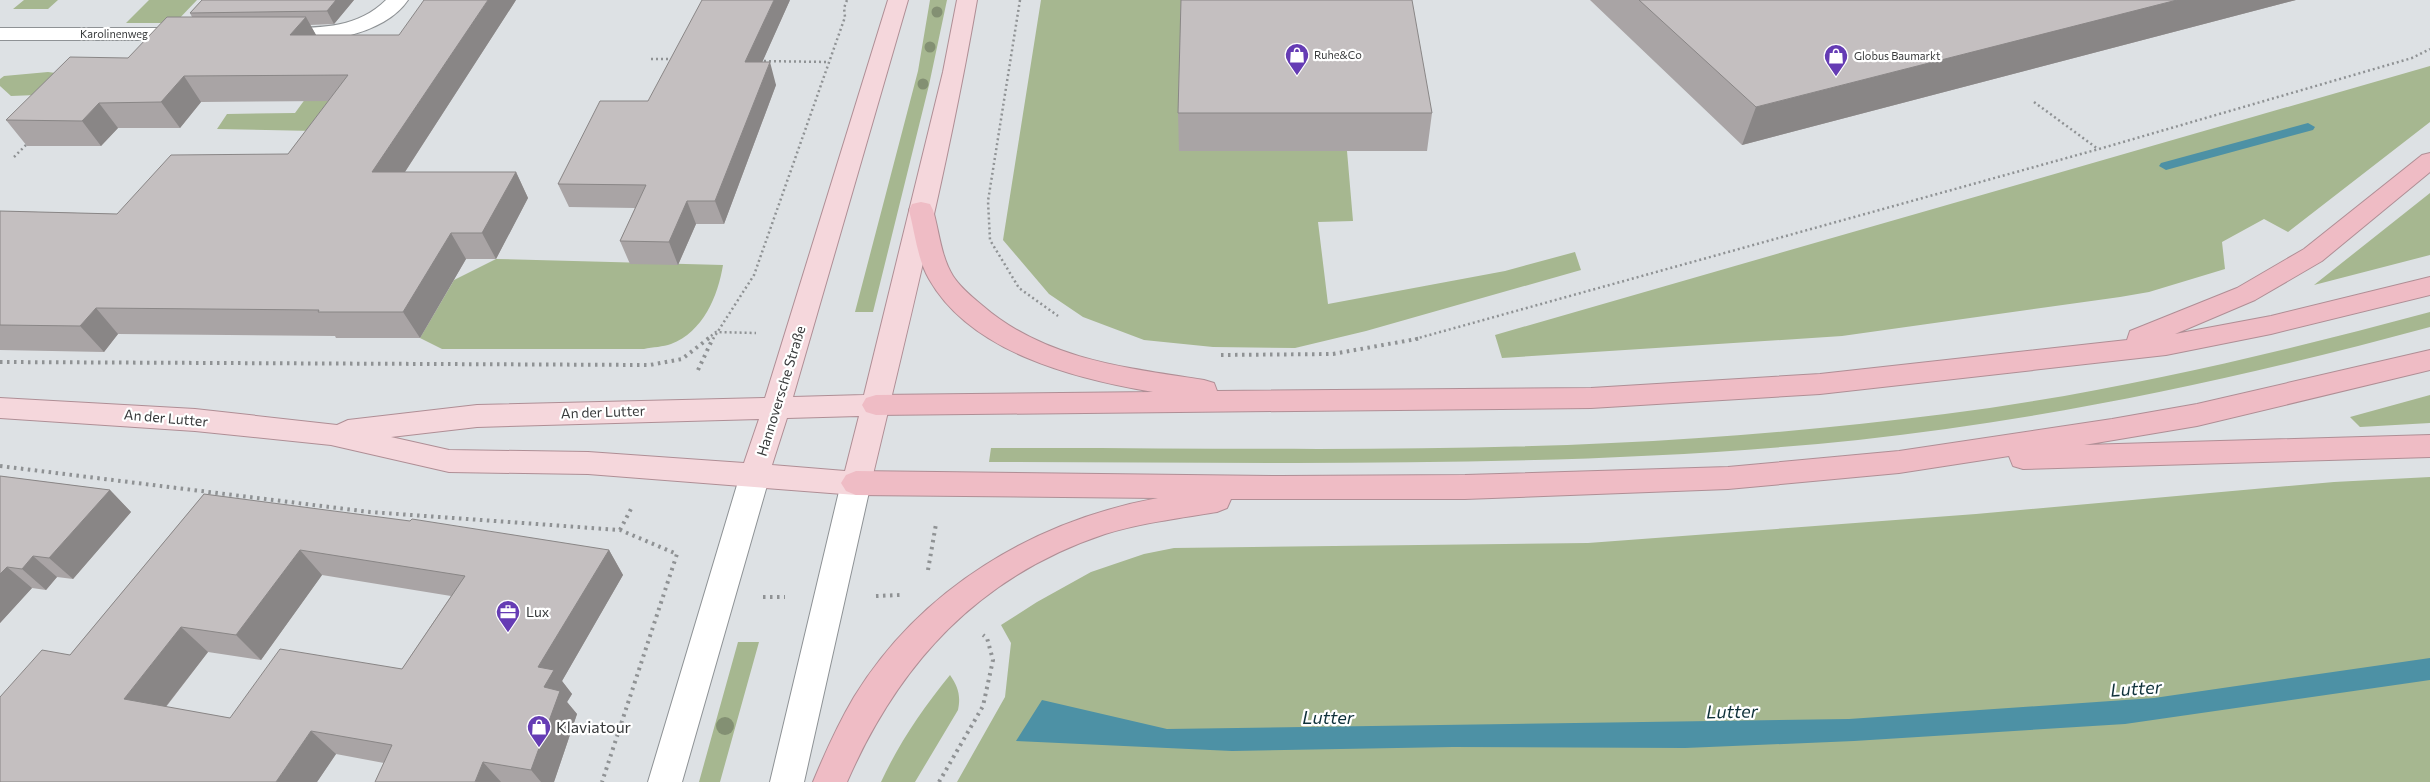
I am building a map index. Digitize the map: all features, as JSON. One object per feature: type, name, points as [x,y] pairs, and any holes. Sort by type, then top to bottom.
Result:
[{"type":"highway","points":[[2100,354],[2246,294],[2313,255],[2430,160]]},
{"type":"highway","points":[[921,210],[935,262],[942,279],[971,311],[990,328],[1022,346],[1043,356],[1101,372],[1272,402]]},
{"type":"highway","points":[[876,405],[1591,398],[1820,384],[2100,354],[2214,337],[2430,286]]},
{"type":"highway","points":[[856,483],[1280,488],[1492,487],[1728,478],[1899,462],[2197,415],[2430,360]]},
{"type":"highway","points":[[1899,462],[2430,446]]},
{"type":"highway","points":[[830,782],[852,733],[872,699],[919,636],[946,608],[1007,566],[1069,535],[1101,524],[1152,512],[1280,488]]},
{"type":"main road","name":"Hannoversche Straße","points":[[755,475],[898,0]]},
{"type":"main road","points":[[856,483],[954,72],[967,0]]},
{"type":"main road","name":"An der Lutter","points":[[331,434],[476,416],[777,406],[876,405]]},
{"type":"main road","name":"An der Lutter","points":[[0,408],[195,420],[331,434],[449,462],[588,463],[856,483]]},
{"type":"street","points":[[261,34],[328,34],[364,26],[390,10],[398,0]]},
{"type":"street","name":"Karolinenweg","points":[[0,34],[202,34]]},
{"type":"street","name":"Hannoversche Straße","points":[[665,782],[755,475]]},
{"type":"street","points":[[787,782],[856,483]]},
{"type":"path","points":[[0,362],[650,365],[682,359],[716,332],[754,275],[845,17],[846,0]]},
{"type":"path","points":[[1020,0],[988,201],[990,240],[1019,288],[1065,320]]},
{"type":"path","points":[[1213,355],[1333,354],[1430,336],[2099,149],[2402,61],[2430,49]]},
{"type":"path","points":[[651,59],[681,60]]},
{"type":"path","points":[[750,61],[829,62]]},
{"type":"path","points":[[2034,102],[2099,149]]},
{"type":"path","points":[[14,157],[34,136]]},
{"type":"path","points":[[0,466],[370,512],[620,530],[678,554],[602,782]]},
{"type":"path","points":[[939,782],[983,706],[992,660],[987,638],[946,608]]},
{"type":"green space","points":[[24,0],[58,0],[48,9],[13,9]]},
{"type":"green space","points":[[149,0],[197,0],[175,23],[126,23]]},
{"type":"green space","points":[[930,0],[947,0],[929,85],[873,312],[855,312],[918,71]]},
{"type":"green space","points":[[1041,0],[1183,0],[1347,151],[1353,221],[1318,222],[1328,304],[1505,271],[1575,252],[1581,270],[1366,331],[1295,348],[1213,347],[1144,340],[1083,317],[1049,294],[1003,240]]},
{"type":"green space","points":[[380,51],[315,131],[217,129],[227,114],[295,113],[333,61]]},
{"type":"green space","points":[[2430,66],[2430,122],[2288,232],[2264,219],[2222,242],[2225,269],[2149,292],[1842,336],[1502,358],[1495,335]]},
{"type":"green space","points":[[48,72],[63,74],[36,95],[11,96],[0,86],[0,79],[4,76]]},
{"type":"green space","points":[[2430,193],[2430,255],[2314,285]]},
{"type":"green space","points":[[496,259],[723,265],[717,289],[707,312],[692,331],[668,345],[644,349],[442,349],[420,338],[454,280]]},
{"type":"green space","points":[[2430,312],[2430,327],[2217,380],[2002,421],[1858,440],[1750,450],[1533,460],[1315,463],[989,462],[991,448],[1379,449],[1534,446],[1695,438],[1862,424],[2007,405],[2129,384],[2250,358]]},
{"type":"green space","points":[[2430,395],[2430,423],[2360,427],[2350,417]]},
{"type":"green space","points":[[2430,477],[2430,782],[957,782],[1005,697],[1011,643],[1001,625],[1037,602],[1091,572],[1144,554],[1174,548],[1588,543],[1976,514],[2334,482]]},
{"type":"green space","points":[[738,642],[759,642],[720,782],[699,782]]},
{"type":"green space","points":[[950,675],[958,691],[958,710],[915,782],[881,782],[912,726]]},
{"type":"water","points":[[2430,658],[2430,680],[2125,724],[1854,741],[1685,748],[1453,747],[1232,751],[1016,741],[1042,700],[1167,729],[1849,719],[2154,698]]},
{"type":"building","points":[[202,0],[336,0],[327,11],[190,13]]},
{"type":"building","points":[[424,0],[488,0],[372,172],[516,172],[482,233],[451,233],[403,312],[96,308],[80,326],[0,325],[0,211],[117,214],[171,155],[288,154],[348,75],[184,76],[161,102],[99,103],[82,121],[6,120],[70,57],[128,58],[167,17],[306,17],[290,35],[399,35]]},
{"type":"building","points":[[702,0],[774,0],[745,62],[770,62],[715,201],[687,201],[669,242],[620,241],[646,185],[558,184],[600,101],[648,101]]},
{"type":"building","name":"Ruhe&Co","points":[[1181,0],[1412,0],[1432,113],[1178,113]]},
{"type":"building","points":[[1639,0],[2177,0],[1756,107]]},
{"type":"building","points":[[0,476],[110,490],[49,558],[33,556],[22,569],[7,567],[0,574]]},
{"type":"building","points":[[204,494],[410,521],[412,519],[609,550],[538,667],[554,670],[544,687],[560,691],[531,770],[483,762],[475,782],[375,782],[392,745],[311,731],[276,782],[0,782],[0,697],[42,650],[70,655]],"holes":[[[300,550],[465,576],[402,669],[280,649],[230,718],[124,699],[181,627],[236,635]]]},
{"type":"waterway","points":[[2166,166],[2308,127]]},
{"type":"place","name":"Ruhe&Co","points":[[1297,76]]},
{"type":"place","name":"Globus Baumarkt","points":[[1836,77]]},
{"type":"place","name":"Lux","points":[[508,633]]},
{"type":"place","name":"Klaviatour","points":[[539,748]]},
{"type":"water label","name":"Lutter","points":[[2136,689]]},
{"type":"water label","name":"Lutter","points":[[1732,712]]},
{"type":"water label","name":"Lutter","points":[[1328,718]]}]
